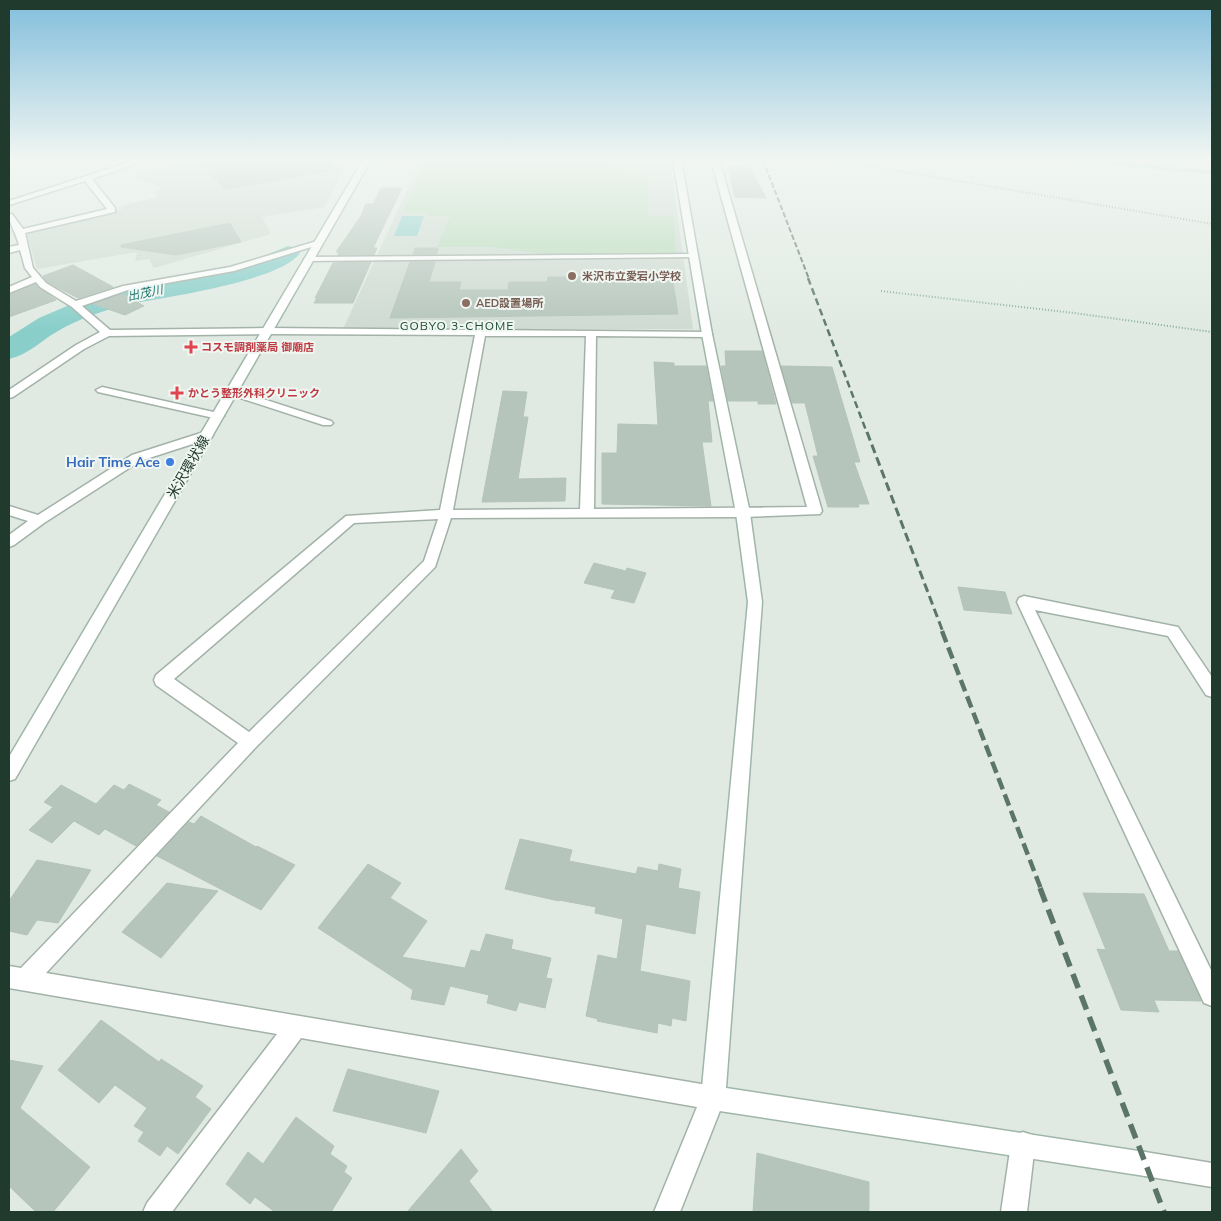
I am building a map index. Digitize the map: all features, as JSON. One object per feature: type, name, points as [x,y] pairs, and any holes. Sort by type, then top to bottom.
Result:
[{"type":"street","points":[[10,217],[20,232],[29,268],[43,285],[75,305],[108,333]]},
{"type":"street","points":[[20,232],[83,217]]},
{"type":"street","name":"米沢環状線","points":[[9,773],[332,217]]},
{"type":"street","points":[[666,1212],[713,1098],[755,602],[743,513],[707,334],[686,217]]},
{"type":"street","points":[[250,742],[162,680],[350,519],[446,514],[814,511],[731,217]]},
{"type":"street","points":[[75,305],[126,288],[231,269],[316,244]]},
{"type":"street","points":[[9,250],[24,246]]},
{"type":"street","points":[[9,290],[38,278]]},
{"type":"street","points":[[9,395],[80,347],[108,333],[267,331],[707,334]]},
{"type":"street","points":[[17,978],[430,563],[446,514],[481,332]]},
{"type":"street","points":[[587,514],[591,333]]},
{"type":"street","points":[[102,390],[218,416]]},
{"type":"street","points":[[232,392],[328,424]]},
{"type":"street","points":[[9,542],[39,520],[136,458],[207,435]]},
{"type":"street","points":[[9,510],[39,520]]},
{"type":"street","points":[[1212,690],[1173,631],[1024,602],[1212,995]]},
{"type":"street","points":[[17,978],[713,1098],[1023,1144],[1212,1175]]},
{"type":"street","points":[[156,1212],[297,1026]]},
{"type":"street","points":[[1014,1212],[1023,1144]]},
{"type":"lane","points":[[307,259],[693,256]]},
{"type":"path","points":[[1171,217],[1212,224]]},
{"type":"path","points":[[881,291],[1074,313],[1212,332]]},
{"type":"shaded area","points":[[88,217],[262,217],[271,234],[154,268],[149,259],[135,261],[137,252],[37,269],[27,235],[33,230]]},
{"type":"shaded area","name":"米沢市立愛宕小学校","points":[[395,217],[678,217],[693,329],[343,329]]},
{"type":"green space","points":[[450,217],[674,217],[676,253],[546,254],[491,247],[437,247]]},
{"type":"water","points":[[402,217],[424,217],[417,236],[394,236]]},
{"type":"building","points":[[360,217],[388,217],[373,248],[377,248],[374,255],[338,255],[339,252],[336,252]]},
{"type":"building","points":[[230,223],[241,242],[176,255],[121,247],[121,245]]},
{"type":"building","points":[[415,248],[438,248],[437,254],[413,254]]},
{"type":"building","points":[[371,262],[353,303],[314,303],[333,263]]},
{"type":"building","points":[[410,262],[435,262],[429,282],[461,282],[459,290],[508,290],[509,282],[547,282],[548,277],[589,277],[589,282],[673,282],[678,314],[390,318]]},
{"type":"building","points":[[73,265],[113,287],[78,298],[47,282],[43,276]]},
{"type":"building","points":[[35,284],[56,300],[9,317],[9,295]]},
{"type":"building","points":[[123,294],[144,306],[125,315],[93,304]]},
{"type":"building","points":[[725,351],[762,351],[776,404],[758,404],[758,401],[728,401],[721,366],[726,366]]},
{"type":"building","points":[[654,362],[674,363],[674,366],[706,366],[713,401],[708,401],[712,442],[702,442],[711,506],[602,504],[602,453],[617,453],[618,424],[658,425]]},
{"type":"building","points":[[781,366],[832,367],[860,462],[854,462],[869,504],[858,504],[859,507],[828,507],[813,456],[818,456],[805,403],[792,403]]},
{"type":"building","points":[[503,391],[527,392],[523,417],[528,417],[518,479],[566,478],[565,501],[482,502]]},
{"type":"building","points":[[594,563],[626,571],[627,568],[646,573],[634,603],[611,598],[615,590],[584,583]]},
{"type":"building","points":[[958,587],[1005,592],[1012,614],[964,610]]},
{"type":"building","points":[[129,784],[161,800],[156,805],[169,812],[136,846],[105,829],[99,835],[74,821],[52,843],[29,830],[53,807],[44,802],[61,785],[96,804],[114,785],[124,790]]},
{"type":"building","points":[[201,816],[256,847],[295,865],[261,910],[157,856],[189,822],[194,824]]},
{"type":"building","points":[[520,839],[572,850],[569,861],[636,874],[638,867],[658,871],[659,864],[681,869],[678,888],[700,892],[695,934],[646,924],[640,971],[690,981],[686,1021],[672,1018],[671,1026],[658,1023],[657,1033],[597,1021],[598,1019],[586,1016],[598,955],[617,959],[623,919],[595,913],[596,907],[505,889]]},
{"type":"building","points":[[37,860],[91,870],[58,923],[37,920],[27,935],[9,931],[9,901]]},
{"type":"building","points":[[368,864],[401,883],[390,898],[427,921],[402,957],[465,968],[471,950],[480,952],[486,934],[513,940],[511,949],[551,958],[546,978],[552,979],[545,1008],[519,1002],[516,1011],[487,1003],[489,995],[450,986],[444,1005],[411,999],[413,990],[318,928]]},
{"type":"building","points":[[167,883],[218,891],[161,958],[122,932]]},
{"type":"building","points":[[1083,893],[1144,894],[1169,951],[1178,951],[1201,1001],[1154,1000],[1159,1012],[1121,1010],[1097,949],[1106,950]]},
{"type":"building","points":[[101,1020],[159,1062],[161,1059],[203,1086],[195,1097],[211,1109],[178,1154],[167,1146],[160,1156],[138,1141],[144,1132],[134,1126],[147,1108],[115,1085],[99,1103],[58,1070]]},
{"type":"building","points":[[9,1060],[43,1066],[20,1108],[90,1167],[53,1212],[36,1212],[9,1186]]},
{"type":"building","points":[[348,1069],[439,1091],[426,1133],[333,1111]]},
{"type":"building","points":[[296,1117],[334,1146],[330,1154],[347,1166],[344,1172],[352,1178],[331,1212],[275,1212],[255,1197],[250,1204],[226,1184],[248,1152],[263,1164]]},
{"type":"building","points":[[461,1149],[478,1171],[469,1181],[493,1212],[407,1212]]},
{"type":"building","points":[[757,1153],[869,1182],[869,1212],[753,1212]]},
{"type":"waterway","name":"出茂川","points":[[9,350],[49,324],[98,303],[243,273],[263,266],[288,253]]},
{"type":"railway","points":[[785,217],[809,279]]},
{"type":"railway","points":[[808,278],[867,433]]},
{"type":"railway","points":[[867,432],[943,632]]},
{"type":"railway","points":[[942,631],[1041,889]]},
{"type":"railway","points":[[1040,888],[1164,1212]]},
{"type":"place","name":"米沢市立愛宕小学校","points":[[572,276]]},
{"type":"place","name":"AED設置場所","points":[[466,303]]},
{"type":"place","name":"コスモ調剤薬局 御廟店","points":[[191,347]]},
{"type":"place","name":"かとう整形外科クリニック","points":[[177,393]]},
{"type":"place","name":"Hair Time Ace","points":[[170,462]]},
{"type":"district","name":"GOBYO 3-CHOME","points":[[457,326]]}]
